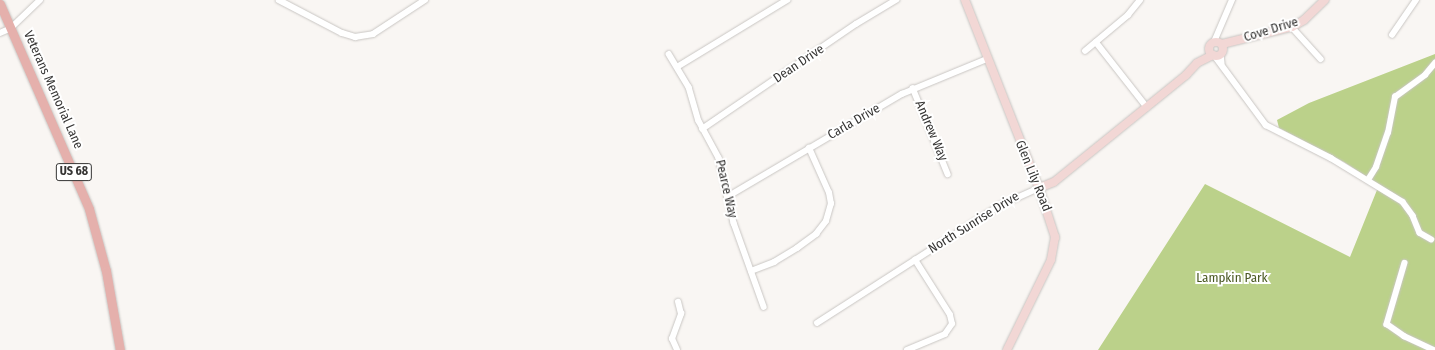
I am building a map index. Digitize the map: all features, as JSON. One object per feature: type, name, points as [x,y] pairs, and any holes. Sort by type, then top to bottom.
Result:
[{"type":"main road","name":"Veterans Memorial Lane","points":[[0,4],[89,209],[104,264],[120,350]]},
{"type":"street","points":[[0,33],[11,28],[40,0]]},
{"type":"street","points":[[279,0],[342,33],[355,37],[373,34],[424,0]]},
{"type":"street","points":[[677,67],[787,0]]},
{"type":"street","name":"Dean Drive","points":[[702,129],[856,24],[896,0]]},
{"type":"street","name":"Glen Lily Road","points":[[965,0],[1055,231],[1055,250],[1007,350]]},
{"type":"street","points":[[1085,51],[1128,15],[1140,0]]},
{"type":"street","points":[[1232,0],[1218,33],[1218,51],[1263,122],[1288,138],[1331,158],[1403,202],[1413,216],[1420,233],[1431,239]]},
{"type":"street","name":"Cove Drive","points":[[1218,51],[1232,43],[1292,26],[1304,20],[1325,0]]},
{"type":"street","points":[[1392,35],[1416,0]]},
{"type":"street","points":[[1292,26],[1321,59]]},
{"type":"street","points":[[1096,42],[1147,107]]},
{"type":"street","name":"North Sunrise Drive","points":[[817,323],[1001,205],[1054,182],[1147,107],[1201,60],[1218,51]]},
{"type":"street","name":"Pearce Way","points":[[669,54],[691,91],[702,129],[719,158],[734,224],[764,306]]},
{"type":"street","name":"Carla Drive","points":[[727,197],[913,88],[987,59]]},
{"type":"street","points":[[1368,180],[1376,168],[1388,134],[1395,96],[1425,75],[1435,63]]},
{"type":"street","name":"Andrew Way","points":[[913,88],[948,174]]},
{"type":"street","points":[[751,271],[774,262],[797,248],[816,234],[826,221],[831,204],[829,192],[809,148]]},
{"type":"street","points":[[907,350],[945,334],[952,324],[950,315],[915,260]]},
{"type":"street","points":[[1405,263],[1387,324],[1404,336],[1434,350]]},
{"type":"street","points":[[677,350],[672,339],[681,314],[678,302]]},
{"type":"green space","name":"Lampkin Park","points":[[1435,54],[1435,350],[1098,350],[1205,184],[1350,257],[1379,185],[1344,162],[1279,128],[1277,120],[1309,103]]}]
